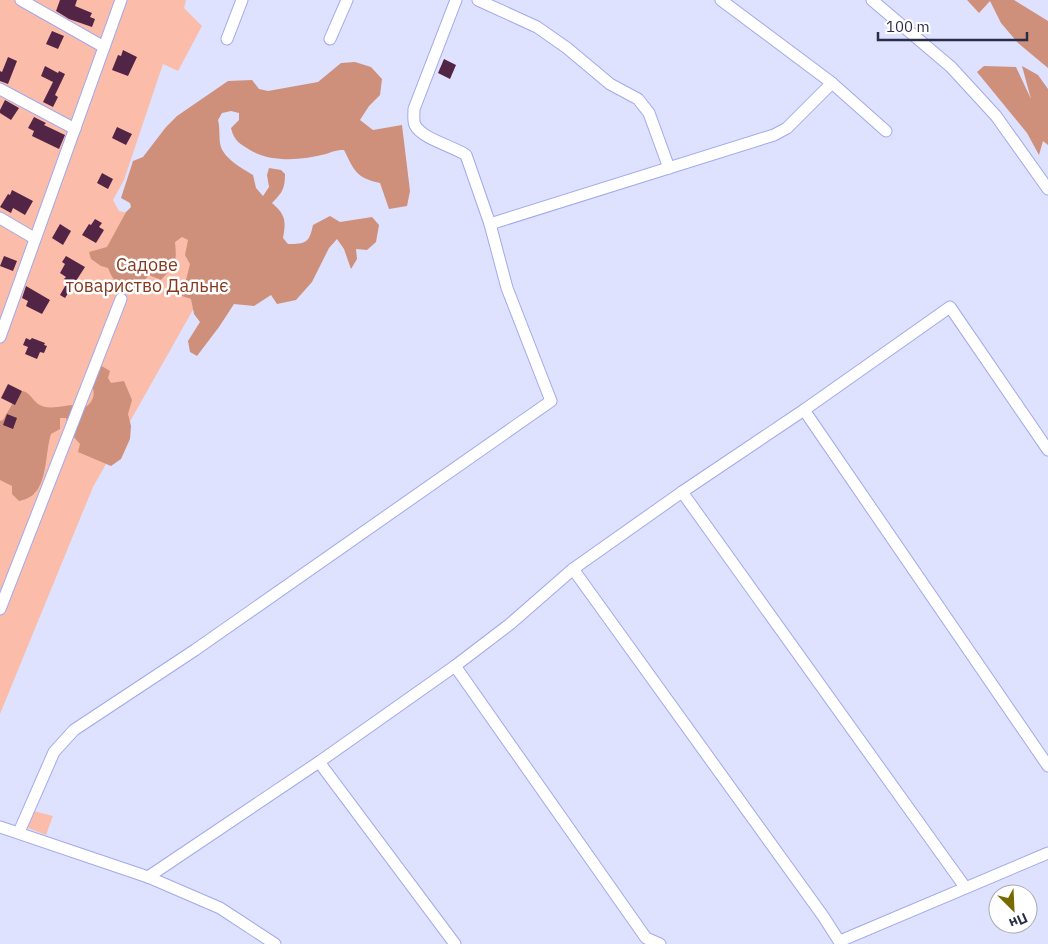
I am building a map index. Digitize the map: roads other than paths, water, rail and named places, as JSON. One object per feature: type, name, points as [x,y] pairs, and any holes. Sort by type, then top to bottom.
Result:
[{"type":"street","points":[[21,0],[104,47]]},
{"type":"street","points":[[1,333],[122,0]]},
{"type":"street","points":[[227,38],[242,0]]},
{"type":"street","points":[[330,39],[347,0]]},
{"type":"street","points":[[19,832],[54,752],[74,730],[195,650],[552,401],[507,288],[490,224],[466,155],[457,149],[422,134],[414,124],[414,109],[456,0]]},
{"type":"street","points":[[478,0],[537,27],[567,48],[610,84],[638,98],[649,114],[669,168]]},
{"type":"street","points":[[721,0],[832,83],[886,131]]},
{"type":"street","points":[[872,0],[957,74],[996,116],[1048,189]]},
{"type":"street","points":[[490,224],[774,135],[787,128],[832,83]]},
{"type":"street","points":[[0,88],[75,129]]},
{"type":"street","points":[[0,218],[34,238]]},
{"type":"street","points":[[0,609],[121,299]]},
{"type":"street","points":[[148,877],[318,762],[455,666],[510,624],[574,569],[950,307],[1048,450]]},
{"type":"street","points":[[804,410],[1048,766]]},
{"type":"street","points":[[682,492],[965,887]]},
{"type":"street","points":[[574,569],[841,942],[965,887],[1048,853]]},
{"type":"street","points":[[455,666],[646,938],[660,944]]},
{"type":"street","points":[[318,762],[455,944]]},
{"type":"street","points":[[0,827],[148,877],[220,908],[275,944]]},
{"type":"park label","name":"Садове товариство Дальнє","points":[[147,275]]}]
